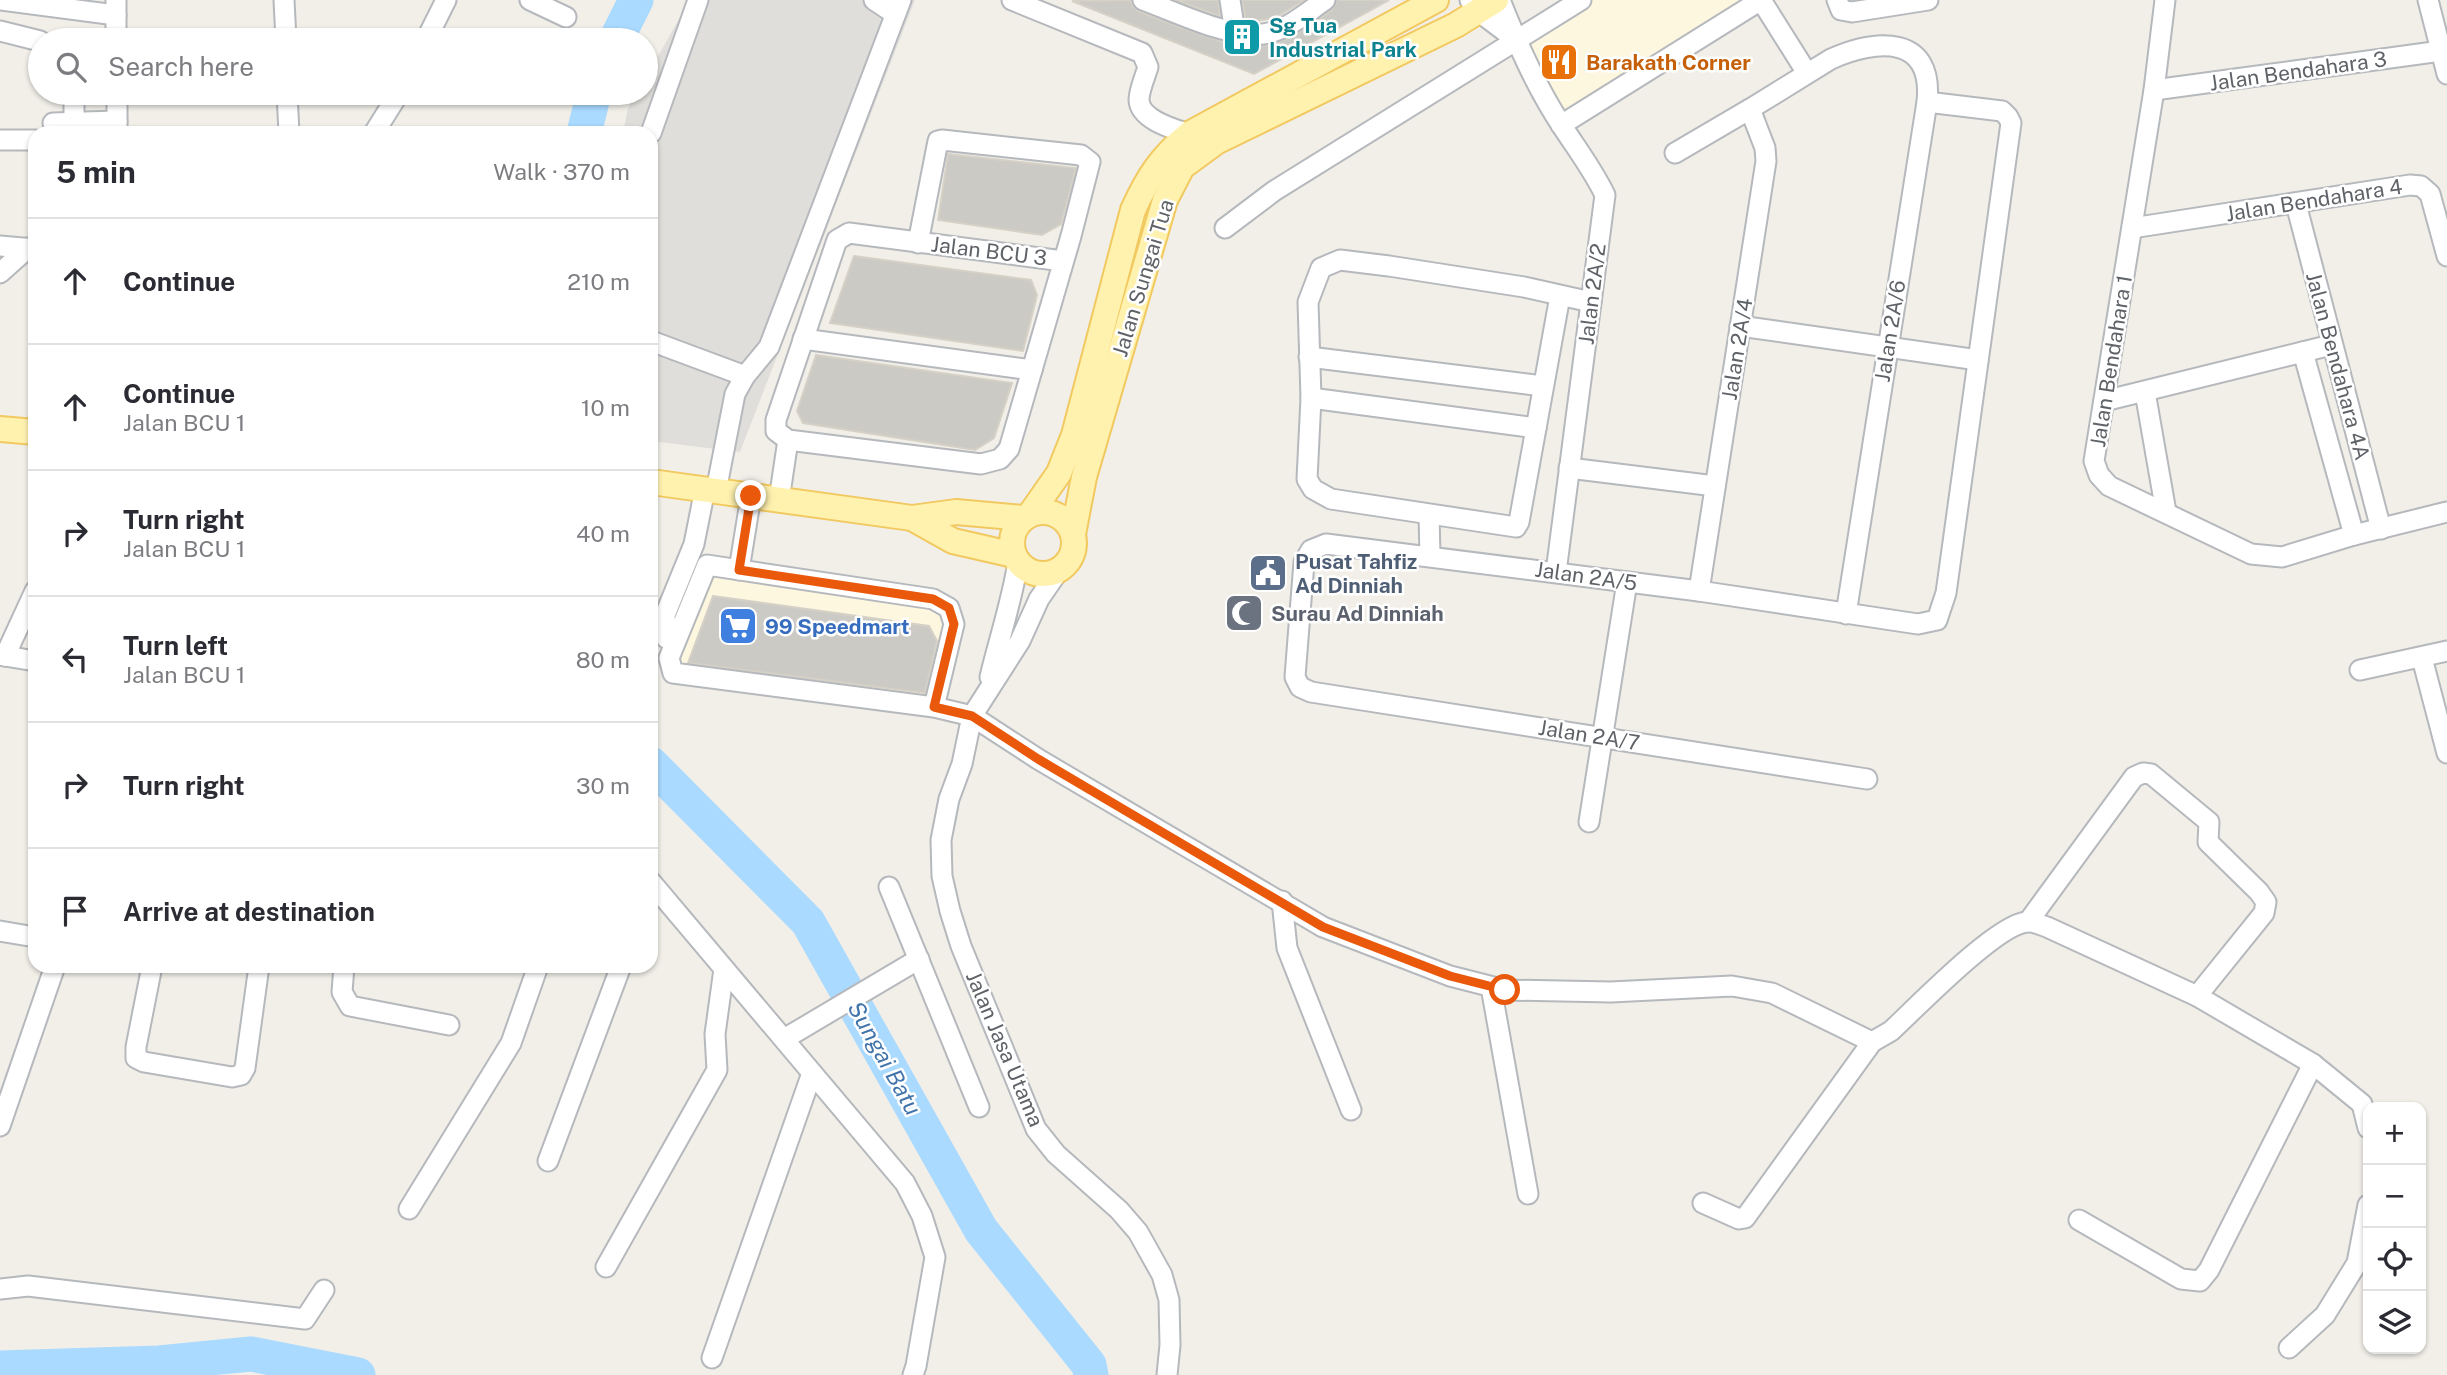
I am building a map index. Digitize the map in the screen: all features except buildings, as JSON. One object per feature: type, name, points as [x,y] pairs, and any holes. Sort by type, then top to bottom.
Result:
[{"type":"main road","name":"Jalan Sungai Tua","points":[[1027,516],[1059,473],[1074,435],[1133,210],[1148,177],[1171,148],[1189,134],[1436,0]]},
{"type":"main road","name":"Jalan Sungai Tua","points":[[1073,534],[1084,477],[1165,200],[1182,167],[1216,142],[1251,123],[1456,25],[1486,3]]},
{"type":"main road","points":[[0,429],[28,431]]},
{"type":"main road","points":[[658,483],[912,518],[956,512],[1027,516],[1042,511],[1061,517],[1073,534],[1075,544],[1073,554],[1059,570],[1033,573],[1016,559],[953,541],[912,518]]},
{"type":"main road","points":[[1016,559],[1012,535],[1027,516]]},
{"type":"street","points":[[0,0],[116,8],[116,28]]},
{"type":"street","points":[[284,0],[285,28]]},
{"type":"street","points":[[432,28],[446,0]]},
{"type":"street","points":[[530,0],[566,18]]},
{"type":"street","points":[[653,126],[698,0]]},
{"type":"street","points":[[666,638],[665,615],[695,544],[735,394],[769,347],[898,7],[874,0]]},
{"type":"street","points":[[1013,0],[1142,53],[1148,67],[1139,96],[1140,106],[1159,124],[1189,134]]},
{"type":"street","points":[[1143,0],[1235,33],[1264,34],[1291,23],[1325,0]]},
{"type":"street","points":[[1230,0],[1235,33]]},
{"type":"street","points":[[1225,228],[1274,191],[1581,0]]},
{"type":"street","points":[[1562,125],[1761,0],[1807,73],[1675,153]]},
{"type":"street","points":[[1837,0],[1841,10],[1852,12],[1928,0]]},
{"type":"street","name":"Jalan Bendahara 1","points":[[2165,0],[2154,90],[2094,461],[2099,475],[2109,486],[2251,554],[2265,556],[2282,557],[2354,535],[2447,512]]},
{"type":"street","points":[[2428,0],[2447,74]]},
{"type":"street","name":"Jalan 2A/2","points":[[1486,3],[1516,40],[1562,125],[1605,195],[1556,572]]},
{"type":"street","points":[[0,32],[28,38]]},
{"type":"street","name":"Jalan 2A/6","points":[[1807,73],[1831,59],[1861,48],[1893,46],[1912,51],[1920,59],[1928,90],[1846,614]]},
{"type":"street","name":"Jalan Bendahara 3","points":[[2154,90],[2441,51]]},
{"type":"street","points":[[1740,326],[1978,360],[2011,123],[2002,111],[1927,102]]},
{"type":"street","points":[[74,105],[74,122]]},
{"type":"street","points":[[117,105],[117,126]]},
{"type":"street","points":[[288,105],[289,126]]},
{"type":"street","points":[[378,126],[392,105]]},
{"type":"street","name":"Jalan 2A/4","points":[[1699,591],[1766,161],[1765,148],[1750,109]]},
{"type":"street","points":[[53,122],[108,126]]},
{"type":"street","points":[[0,140],[28,140]]},
{"type":"street","points":[[918,243],[938,141],[1082,155],[1090,162],[1063,261]]},
{"type":"street","name":"Jalan Bendahara 4","points":[[2132,228],[2410,184],[2421,186],[2430,194],[2447,256]]},
{"type":"street","name":"Jalan Bendahara 4A","points":[[2295,204],[2381,529]]},
{"type":"street","name":"Jalan BCU 3","points":[[849,233],[918,243],[1063,261],[1009,449],[1000,459],[981,464],[788,440],[776,431],[776,421],[837,240],[849,233]]},
{"type":"street","points":[[0,246],[28,249]]},
{"type":"street","points":[[0,273],[28,251]]},
{"type":"street","points":[[1560,296],[1516,527],[1331,499],[1313,489],[1307,478],[1311,398],[1308,302],[1321,268],[1340,260],[1524,287],[1591,302]]},
{"type":"street","points":[[803,339],[1032,370]]},
{"type":"street","points":[[658,344],[746,376]]},
{"type":"street","points":[[2104,401],[2331,345]]},
{"type":"street","points":[[2303,352],[2354,535]]},
{"type":"street","points":[[1309,357],[1543,386]]},
{"type":"street","name":"Jalan 2A/5","points":[[1311,691],[1300,687],[1294,677],[1304,562],[1311,550],[1326,544],[1699,591],[1918,624],[1937,620],[1946,593],[1978,360]]},
{"type":"street","points":[[2145,392],[2166,512]]},
{"type":"street","points":[[1311,398],[1536,428]]},
{"type":"street","points":[[779,500],[788,440]]},
{"type":"street","points":[[1569,468],[1715,486]]},
{"type":"street","points":[[739,570],[751,496]]},
{"type":"street","points":[[1429,514],[1430,556]]},
{"type":"street","name":"Jalan Jasa Utama","points":[[988,689],[999,637],[1013,593],[1016,559]]},
{"type":"street","points":[[934,707],[954,624],[949,608],[933,599],[707,565],[669,658],[673,673],[934,707],[972,716],[1038,759],[1323,927],[1450,976],[1505,990],[1611,992],[1732,986],[1772,993],[1872,1042]]},
{"type":"street","name":"Jalan Jasa Utama","points":[[1059,570],[1039,599],[1020,641],[972,716],[962,764],[949,799],[941,840],[942,876],[961,946],[1036,1129],[1056,1154],[1119,1210],[1138,1232],[1162,1275],[1169,1300],[1170,1345],[1167,1375]]},
{"type":"street","points":[[1589,822],[1627,582]]},
{"type":"street","points":[[28,605],[2,656],[28,660]]},
{"type":"street","points":[[2360,670],[2447,651]]},
{"type":"street","points":[[2422,658],[2447,753]]},
{"type":"street","name":"Jalan 2A/7","points":[[1311,691],[1867,779]]},
{"type":"street","points":[[1703,1203],[1745,1219],[1872,1042],[1891,1031],[1988,943],[2012,928],[2028,922],[2134,777],[2143,773],[2151,774],[2208,822],[2208,842],[2266,902],[2264,913],[2197,996]]},
{"type":"street","points":[[889,887],[979,1107]]},
{"type":"street","points":[[658,892],[905,1183],[922,1216],[935,1257],[916,1366],[912,1375]]},
{"type":"street","points":[[1282,901],[1287,948],[1351,1110]]},
{"type":"street","points":[[2028,922],[2047,927],[2197,996],[2314,1064],[2362,1104],[2363,1108]]},
{"type":"street","points":[[0,931],[28,936]]},
{"type":"street","points":[[784,1040],[919,959]]},
{"type":"street","points":[[606,1267],[717,1070],[715,1034],[724,969]]},
{"type":"street","points":[[0,1126],[53,973]]},
{"type":"street","points":[[151,973],[136,1058],[144,1062],[232,1077],[241,1075],[245,1068],[258,973]]},
{"type":"street","points":[[343,973],[342,992],[350,1006],[449,1025]]},
{"type":"street","points":[[409,1209],[511,1044],[536,973]]},
{"type":"street","points":[[548,1161],[618,973]]},
{"type":"street","points":[[1491,987],[1528,1194]]},
{"type":"street","points":[[2079,1220],[2181,1279],[2200,1280],[2209,1270],[2314,1064]]},
{"type":"street","points":[[712,1359],[812,1073]]},
{"type":"street","points":[[2289,1348],[2325,1315],[2357,1263],[2364,1228]]},
{"type":"street","points":[[0,1289],[28,1286],[304,1320],[324,1290]]},
{"type":"shaded area","points":[[690,0],[915,0],[740,452],[658,442],[658,126],[624,126],[630,105],[658,105],[658,56]]},
{"type":"shaded area","points":[[1590,0],[1750,0],[1566,117],[1523,41]]},
{"type":"shaded area","points":[[711,571],[930,602],[945,611],[949,625],[931,702],[677,668],[674,658]]},
{"type":"waterway","name":"Sungai Batu","points":[[622,28],[636,0]]},
{"type":"waterway","name":"Sungai Batu","points":[[586,126],[591,105]]},
{"type":"waterway","name":"Sungai Batu","points":[[658,771],[808,922],[981,1230],[1089,1365],[1091,1375]]},
{"type":"waterway","name":"Sungai Batu","points":[[0,1368],[159,1363],[251,1354],[358,1375]]},
{"type":"place","name":"Sg Tua Industrial Park","points":[[1242,37]]},
{"type":"place","name":"Barakath Corner","points":[[1559,62]]},
{"type":"place","name":"Pusat Tahfiz Ad Dinniah","points":[[1268,573]]},
{"type":"place","name":"Surau Ad Dinniah","points":[[1244,613]]},
{"type":"place","name":"99 Speedmart","points":[[738,626]]},
{"type":"route","points":[[751,496],[739,570],[933,599],[949,608],[954,624],[934,707],[972,716],[1038,759],[1323,927],[1450,976],[1505,990]]}]
